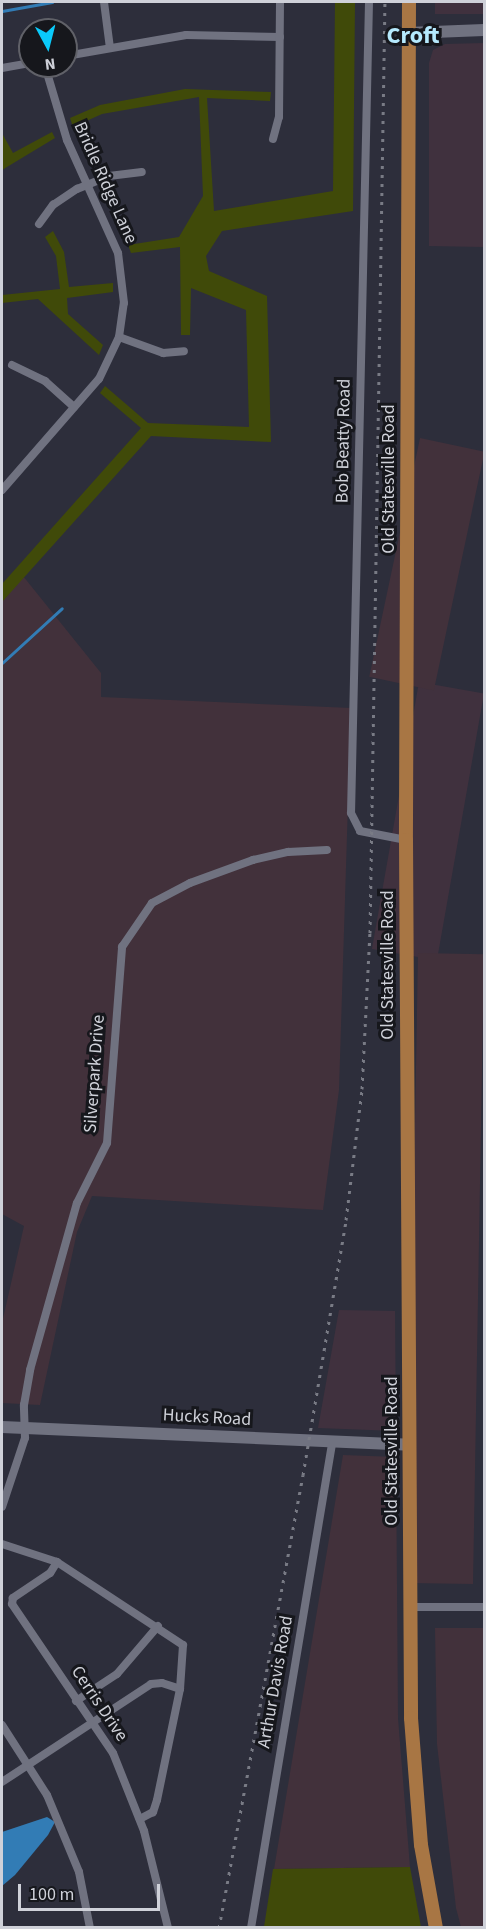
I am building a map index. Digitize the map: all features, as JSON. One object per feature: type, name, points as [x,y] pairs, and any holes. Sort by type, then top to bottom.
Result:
[{"type":"main road","name":"Old Statesville Road","points":[[409,2],[406,840],[411,1718],[420,1845],[436,1928]]},
{"type":"main road","points":[[408,33],[484,30]]},
{"type":"main road","name":"Hucks Road","points":[[2,1427],[410,1445]]},
{"type":"street","points":[[104,2],[110,48]]},
{"type":"street","points":[[273,139],[279,117],[280,2]]},
{"type":"street","name":"Bob Beatty Road","points":[[369,2],[351,813],[360,831],[406,840]]},
{"type":"street","points":[[78,54],[203,34],[280,38]]},
{"type":"street","points":[[2,68],[18,65]]},
{"type":"street","name":"Bridle Ridge Lane","points":[[2,490],[107,367],[119,337],[124,303],[123,271],[88,184],[60,123],[48,78]]},
{"type":"street","points":[[39,225],[53,205],[88,184],[109,176],[142,172]]},
{"type":"street","points":[[119,337],[163,353],[184,351]]},
{"type":"street","points":[[12,365],[45,381],[74,407]]},
{"type":"street","name":"Silverpark Drive","points":[[2,1507],[26,1428],[24,1405],[30,1370],[77,1203],[107,1143],[122,947],[152,903],[190,883],[253,860],[288,852],[327,850]]},
{"type":"street","name":"Arthur Davis Road","points":[[251,1928],[332,1442]]},
{"type":"street","points":[[2,1544],[57,1562],[158,1626],[183,1645],[180,1689],[157,1800],[153,1812],[140,1819]]},
{"type":"street","name":"Cerris Drive","points":[[57,1562],[50,1573],[13,1598],[12,1604],[112,1751],[140,1819],[168,1928]]},
{"type":"street","points":[[411,1607],[484,1607]]},
{"type":"street","points":[[76,1701],[117,1674],[158,1626]]},
{"type":"street","points":[[2,1782],[151,1684],[180,1689]]},
{"type":"street","points":[[2,1725],[47,1795],[74,1857],[90,1928]]},
{"type":"shaded area","points":[[435,2],[484,2],[484,14],[435,14]]},
{"type":"shaded area","points":[[484,43],[484,247],[429,246],[429,63],[433,50],[445,44]]},
{"type":"shaded area","points":[[420,438],[484,452],[434,690],[369,677]]},
{"type":"shaded area","points":[[23,576],[101,673],[101,697],[351,708],[339,1090],[323,1210],[92,1196],[77,1232],[40,1405],[2,1403],[2,1323],[24,1226],[2,1214],[2,600]]},
{"type":"shaded area","points":[[419,682],[484,693],[437,960],[372,949]]},
{"type":"shaded area","points":[[418,953],[484,954],[473,1584],[407,1583]]},
{"type":"shaded area","points":[[339,1310],[395,1311],[396,1431],[318,1428]]},
{"type":"shaded area","points":[[343,1455],[396,1457],[398,1718],[410,1867],[274,1869]]},
{"type":"shaded area","points":[[435,1628],[484,1628],[484,1927],[461,1927],[456,1908],[437,1744]]},
{"type":"green space","points":[[335,2],[355,2],[353,211],[222,231],[206,256],[209,271],[267,296],[271,442],[151,436],[2,602],[2,584],[141,428],[100,393],[105,386],[148,423],[249,427],[246,310],[191,288],[190,335],[181,335],[180,247],[131,253],[128,245],[179,237],[203,196],[199,97],[102,114],[73,127],[70,118],[100,105],[185,89],[271,92],[270,101],[207,98],[214,211],[333,191]]},
{"type":"green space","points":[[52,132],[55,138],[2,170],[2,133],[13,153]]},
{"type":"green space","points":[[53,231],[64,252],[69,287],[113,283],[113,292],[67,298],[68,314],[103,345],[99,355],[38,299],[2,303],[2,295],[60,289],[56,256],[45,237]]},
{"type":"green space","points":[[410,1867],[421,1927],[264,1927],[273,1869]]},
{"type":"water","points":[[47,1817],[55,1822],[48,1835],[15,1875],[2,1886],[2,1832]]},
{"type":"waterway","points":[[2,11],[52,2]]},
{"type":"waterway","points":[[2,663],[62,608]]},
{"type":"railway","points":[[219,1928],[303,1475],[346,1220],[362,1089],[370,933],[385,2]]},
{"type":"district","name":"Croft","points":[[413,36]]}]
